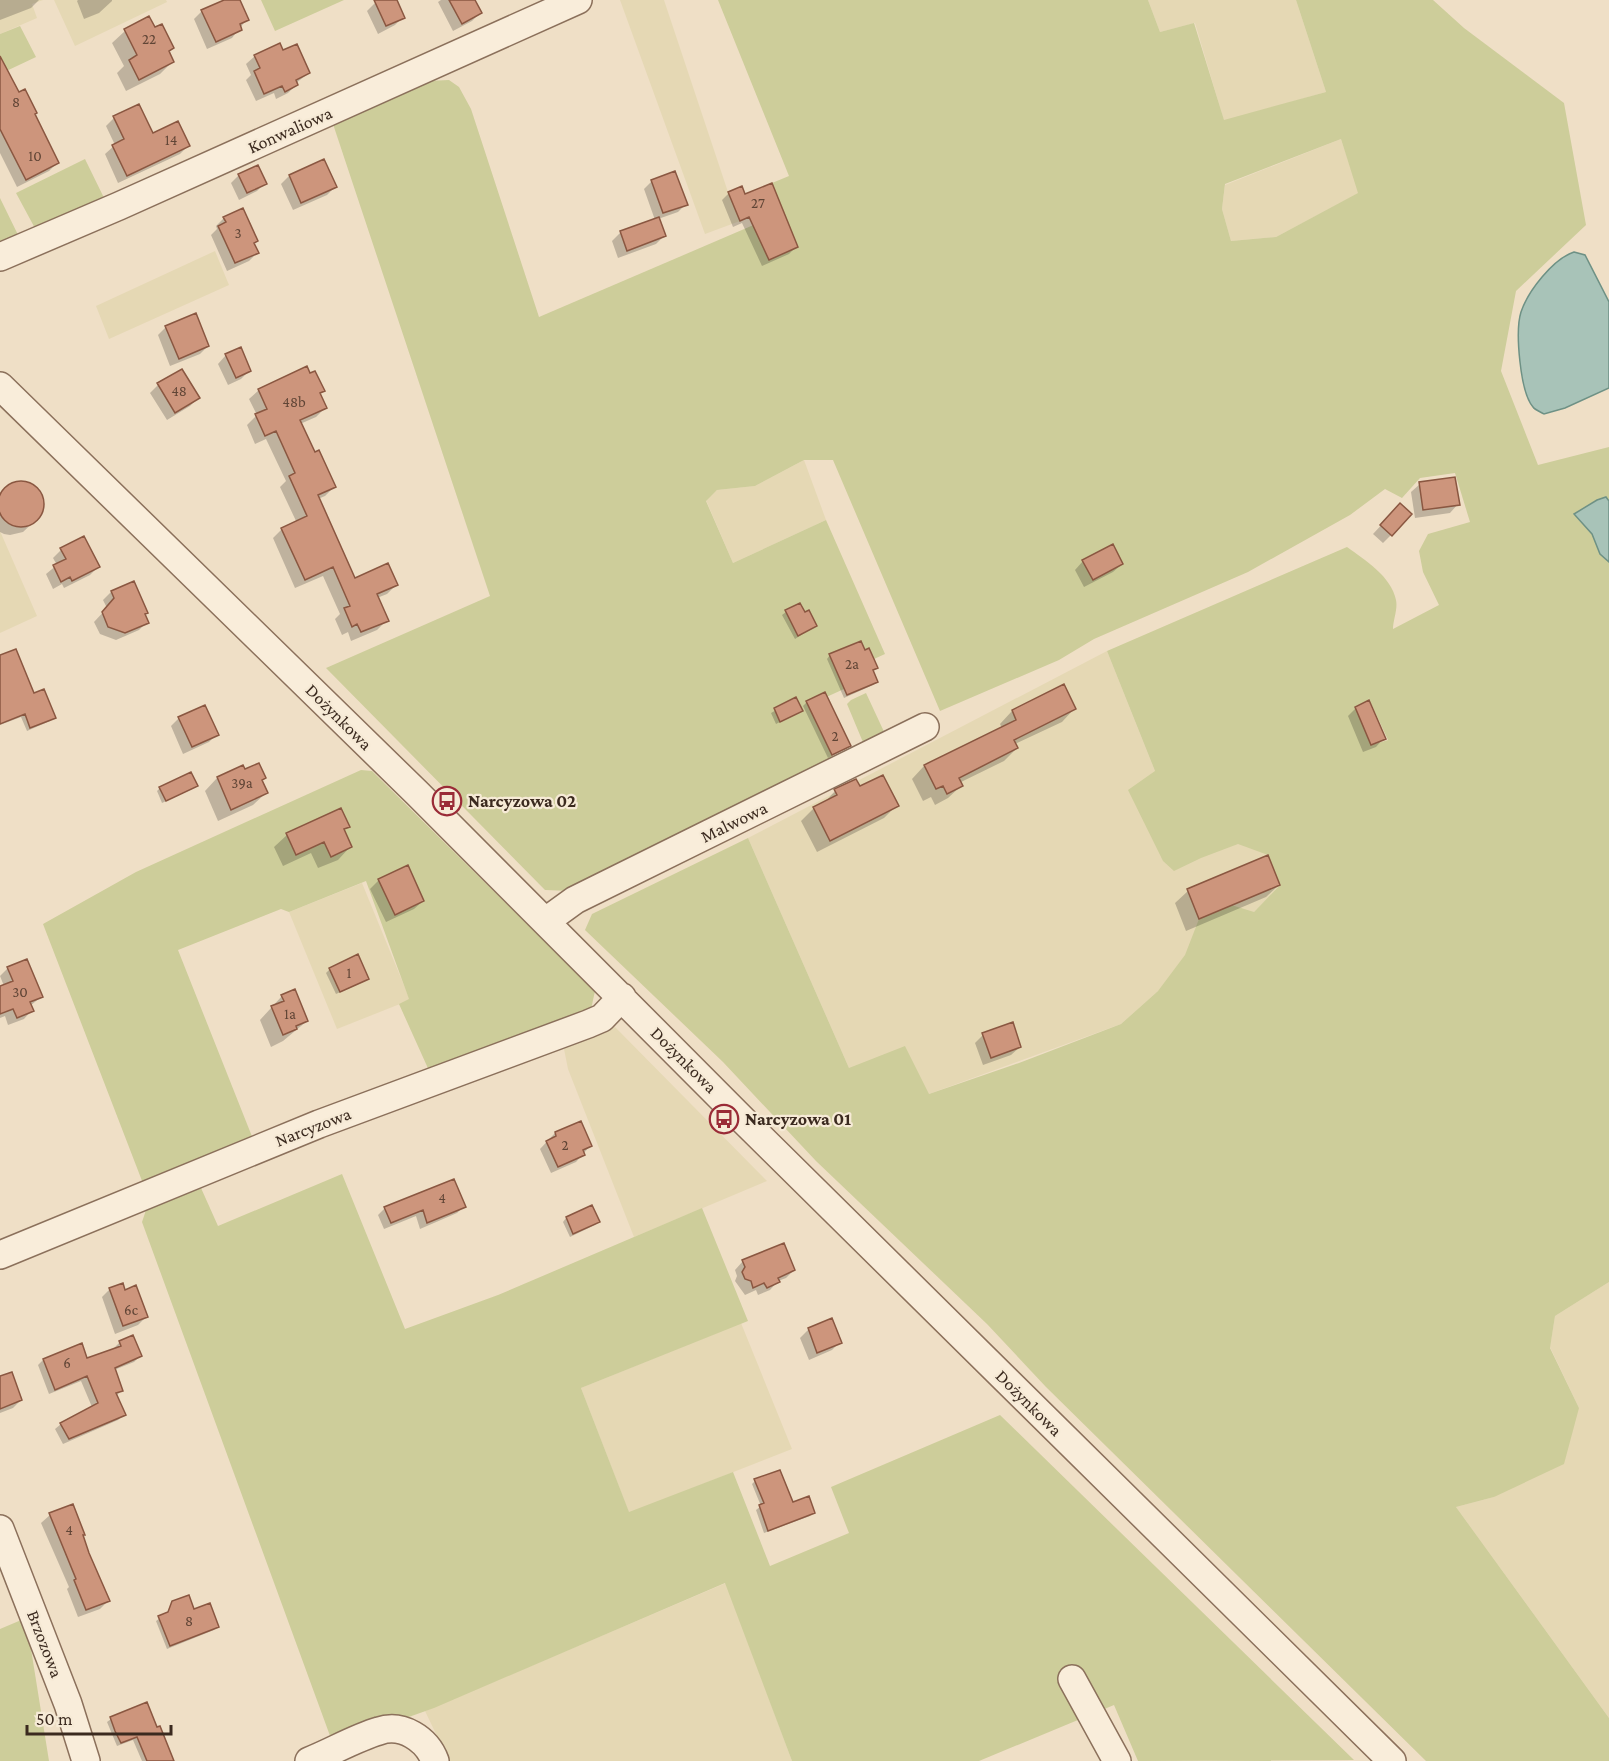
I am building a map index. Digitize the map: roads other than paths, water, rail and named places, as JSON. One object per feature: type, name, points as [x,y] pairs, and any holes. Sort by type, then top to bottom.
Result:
[{"type":"street","name":"Konwaliowa","points":[[0,257],[578,0]]},
{"type":"street","name":"Dożynkowa","points":[[0,386],[546,921],[768,1145],[1392,1761]]},
{"type":"street","name":"Malwowa","points":[[546,921],[575,900],[925,727]]},
{"type":"street","name":"Narcyzowa","points":[[0,1254],[308,1128],[588,1024],[602,1018],[622,998]]},
{"type":"street","name":"Brzozowa","points":[[0,1529],[68,1704],[86,1761]]},
{"type":"street","points":[[1072,1680],[1117,1761]]},
{"type":"street","points":[[309,1761],[380,1730],[399,1729],[422,1740],[435,1761]]},
{"type":"place","name":"Narcyzowa 02","points":[[447,801]]},
{"type":"place","name":"Narcyzowa 01","points":[[724,1119]]}]
